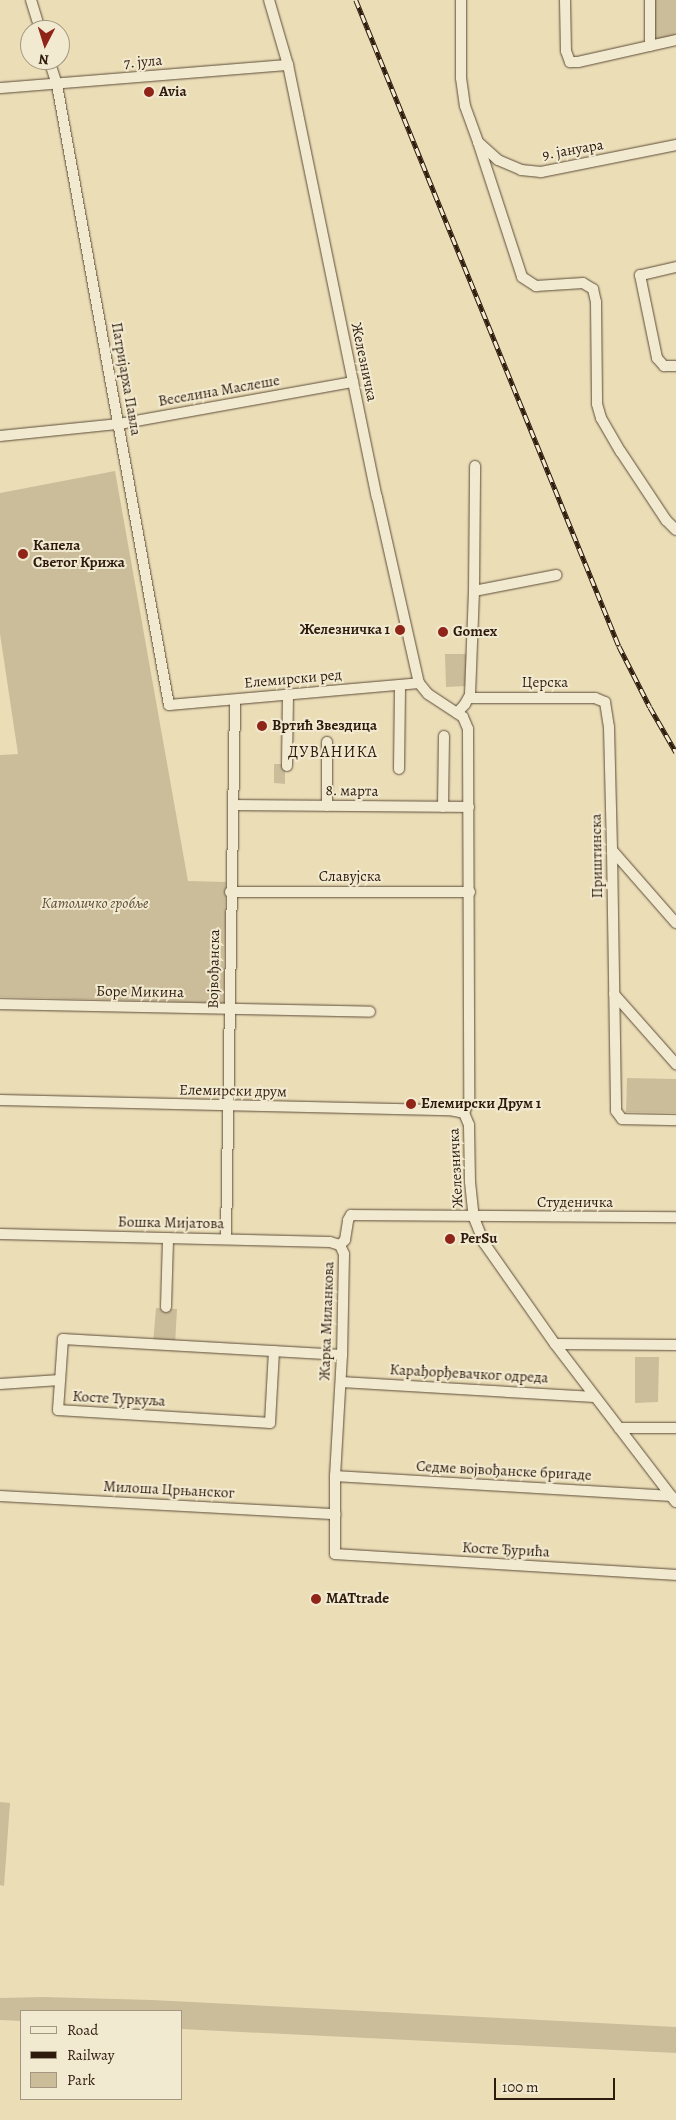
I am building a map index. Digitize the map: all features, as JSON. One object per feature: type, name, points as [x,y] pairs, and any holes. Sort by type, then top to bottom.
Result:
[{"type":"street","points":[[31,0],[37,20]]},
{"type":"street","name":"Железничка","points":[[270,0],[288,65],[353,382],[419,683],[428,694],[463,717],[469,735],[469,1101],[464,1113],[469,1125],[470,1182],[474,1218],[493,1258],[555,1344],[674,1499]]},
{"type":"street","name":"9. јануара","points":[[461,0],[461,78],[468,119],[478,142],[504,164],[531,172],[563,168],[676,145]]},
{"type":"street","points":[[565,0],[566,51],[570,62],[578,62],[676,40]]},
{"type":"street","points":[[650,0],[650,46]]},
{"type":"street","name":"7. јула","points":[[0,88],[57,85],[288,65]]},
{"type":"street","name":"Патријарха Павла","points":[[52,70],[57,85],[169,705]]},
{"type":"street","points":[[478,142],[522,278],[536,286],[583,284],[593,289],[596,302],[597,404],[601,418],[666,520],[676,530]]},
{"type":"street","points":[[676,267],[640,275],[657,358],[664,366],[676,366]]},
{"type":"street","name":"Веселина Маслеше","points":[[0,436],[119,424],[353,382]]},
{"type":"street","points":[[457,713],[469,698],[474,591],[475,466]]},
{"type":"street","points":[[474,591],[556,575]]},
{"type":"street","name":"Елемирски ред","points":[[169,705],[419,683]]},
{"type":"street","points":[[399,769],[400,685]]},
{"type":"street","points":[[287,766],[288,695]]},
{"type":"street","name":"Церска","points":[[469,698],[595,698],[606,702],[608,717]]},
{"type":"street","name":"Војвођанска","points":[[226,1240],[228,1009],[235,700]]},
{"type":"street","name":"Приштинска","points":[[608,717],[616,1115],[622,1119],[676,1120]]},
{"type":"street","points":[[443,807],[444,736]]},
{"type":"street","points":[[327,742],[327,806]]},
{"type":"street","name":"8. марта","points":[[234,805],[469,807]]},
{"type":"street","points":[[612,850],[676,923]]},
{"type":"street","name":"Славујска","points":[[230,892],[470,892]]},
{"type":"street","points":[[614,994],[676,1064]]},
{"type":"street","name":"Боре Микина","points":[[0,1004],[370,1012]]},
{"type":"street","name":"Елемирски друм","points":[[0,1100],[227,1107],[450,1110],[464,1113]]},
{"type":"street","name":"Жарка Миланкова","points":[[335,1554],[335,1476],[341,1382],[344,1254],[340,1245],[345,1240],[348,1220],[351,1216],[474,1218]]},
{"type":"street","name":"Студеничка","points":[[474,1218],[676,1218]]},
{"type":"street","name":"Бошка Мијатова","points":[[0,1234],[330,1242],[340,1245]]},
{"type":"street","points":[[166,1307],[168,1238]]},
{"type":"street","name":"Косте Туркуља","points":[[274,1351],[270,1423],[58,1410],[63,1339],[274,1351],[342,1355]]},
{"type":"street","points":[[555,1344],[676,1345]]},
{"type":"street","points":[[0,1384],[60,1380]]},
{"type":"street","name":"Карађорђевачког одреда","points":[[341,1382],[595,1397]]},
{"type":"street","points":[[619,1428],[676,1428]]},
{"type":"street","name":"Седме војвођанске бригаде","points":[[335,1476],[674,1499]]},
{"type":"street","name":"Милоша Црњанског","points":[[0,1496],[336,1514]]},
{"type":"street","name":"Косте Ђурића","points":[[335,1554],[676,1575]]},
{"type":"green space","points":[[653,0],[676,0],[676,36],[653,41]]},
{"type":"green space","name":"Католичко гробље","points":[[115,471],[188,881],[226,882],[224,1003],[0,997],[0,755],[18,754],[0,634],[0,493]]},
{"type":"green space","points":[[445,654],[467,654],[467,686],[446,687]]},
{"type":"green space","points":[[274,764],[285,764],[285,784],[274,783]]},
{"type":"green space","points":[[627,1078],[676,1079],[676,1113],[626,1112]]},
{"type":"green space","points":[[156,1308],[177,1309],[175,1345],[153,1344]]},
{"type":"green space","points":[[635,1357],[659,1357],[658,1402],[635,1403]]},
{"type":"green space","points":[[0,1802],[10,1803],[4,1886],[0,1885]]},
{"type":"green space","points":[[43,1997],[152,2000],[676,2027],[676,2053],[182,2029],[182,2010],[20,2010],[20,2021],[0,2020],[0,1998]]},
{"type":"railway","points":[[356,0],[619,646],[650,707],[676,752]]},
{"type":"place","name":"Avia","points":[[149,92]]},
{"type":"place","name":"Капела Светог Крижа","points":[[23,554]]},
{"type":"place","name":"Железничка 1","points":[[400,630]]},
{"type":"place","name":"Gomex","points":[[443,632]]},
{"type":"place","name":"Вртић Звездица","points":[[262,726]]},
{"type":"place","name":"Елемирски Друм 1","points":[[411,1104]]},
{"type":"place","name":"PerSu","points":[[450,1239]]},
{"type":"place","name":"MATtrade","points":[[316,1599]]},
{"type":"district","name":"ДУВАНИКА","points":[[333,752]]}]
